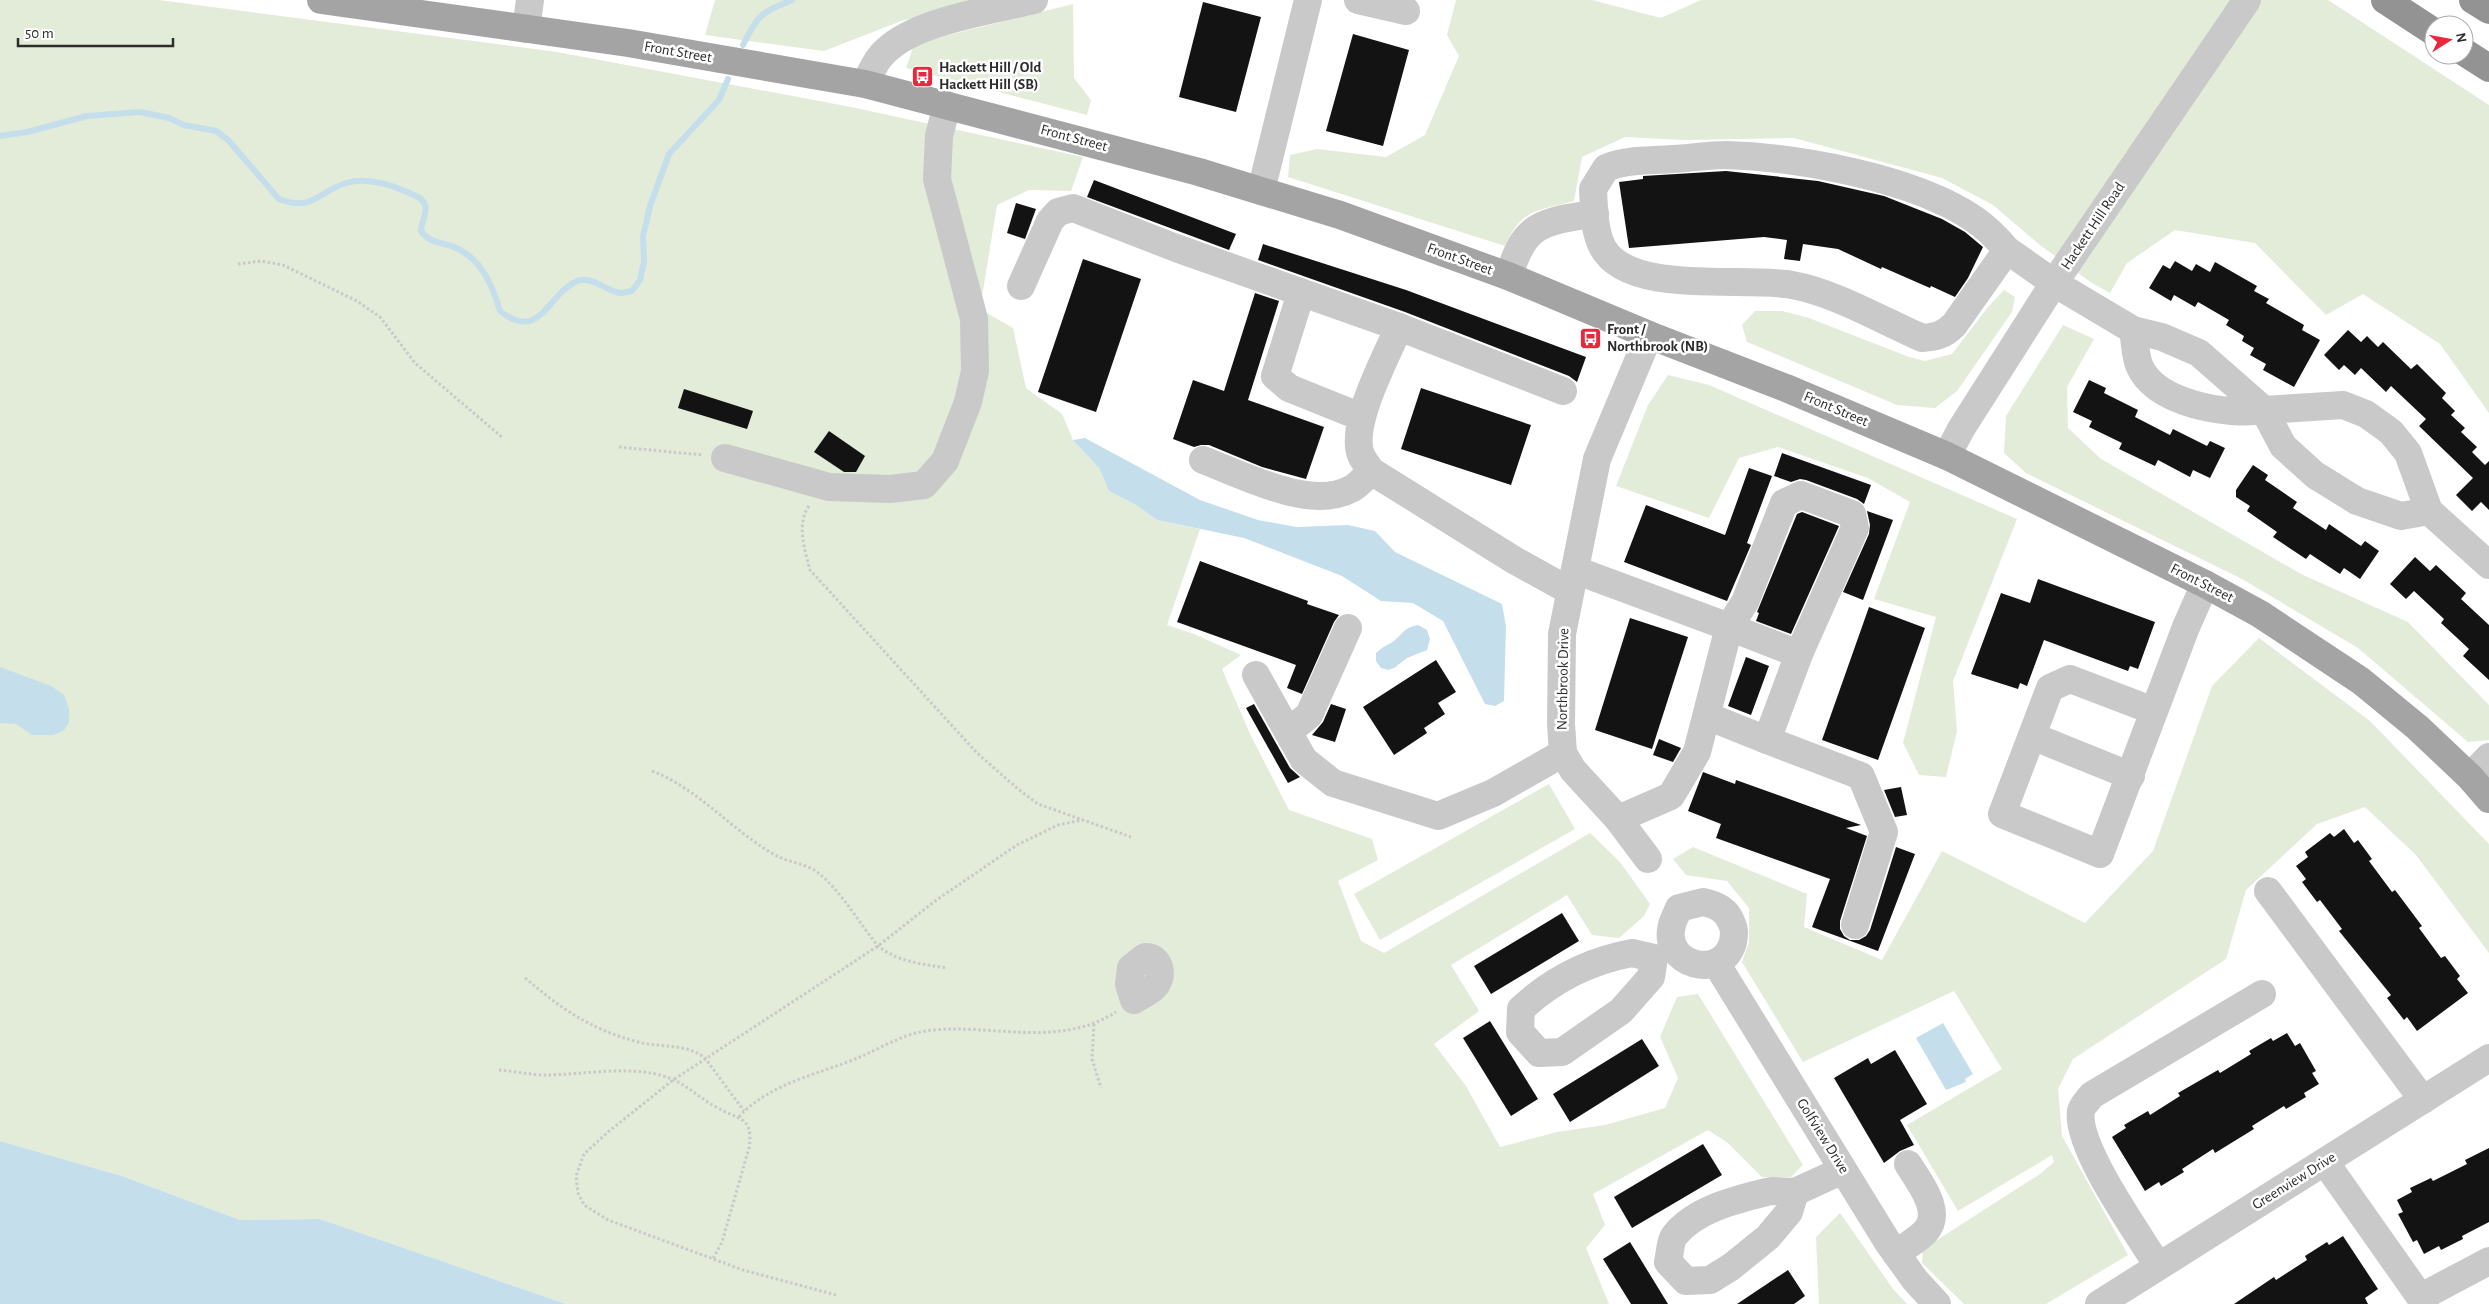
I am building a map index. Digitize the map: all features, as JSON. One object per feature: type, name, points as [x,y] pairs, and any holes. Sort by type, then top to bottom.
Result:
[{"type":"highway","points":[[2385,0],[2424,25]]},
{"type":"highway","points":[[2473,0],[2489,10]]},
{"type":"highway","points":[[2474,58],[2489,68]]},
{"type":"main road","name":"Front Street","points":[[321,0],[414,6],[526,29],[628,43],[866,84],[1082,140],[1261,191],[1340,215],[1508,276],[1649,335],[1786,388],[1947,456],[2205,584],[2260,614],[2361,681],[2417,727],[2470,777],[2489,799]]},
{"type":"street","points":[[526,29],[530,0]]},
{"type":"street","points":[[866,84],[880,57],[901,38],[929,26],[1034,0]]},
{"type":"street","points":[[1261,191],[1308,0]]},
{"type":"street","points":[[1358,0],[1406,11]]},
{"type":"street","name":"Hackett Hill Road","points":[[1947,456],[1961,429],[2054,283],[2247,0]]},
{"type":"street","points":[[725,458],[829,487],[890,490],[924,485],[945,461],[968,402],[975,372],[974,319],[937,179],[939,136],[947,105]]},
{"type":"street","points":[[2007,250],[1954,325],[1946,333],[1936,337],[1922,338],[1815,290],[1771,282],[1672,281],[1622,266],[1608,256],[1602,247],[1592,189],[1606,168],[1615,164],[1735,156],[1818,164],[1920,192],[1973,218],[1992,232],[2007,250],[2054,283],[2133,330],[2162,336],[2200,353],[2264,410],[2283,446],[2315,475],[2340,491],[2357,501],[2401,516],[2430,511]]},
{"type":"street","points":[[1021,286],[1050,221],[1058,212],[1072,208],[1563,391]]},
{"type":"street","points":[[1508,276],[1518,251],[1530,233],[1559,220],[1595,214]]},
{"type":"street","points":[[1301,293],[1275,376],[1289,388],[1361,417]]},
{"type":"street","points":[[1398,328],[1361,417],[1358,435],[1361,454],[1371,471],[1514,560],[1572,580],[1729,627],[1799,654]]},
{"type":"street","points":[[2133,330],[2140,366],[2156,386],[2185,402],[2246,413],[2264,410],[2343,405],[2366,414],[2391,432],[2408,453],[2430,511],[2489,565]]},
{"type":"street","name":"Northbrook Drive","points":[[1563,753],[1561,724],[1562,634],[1572,580],[1597,459],[1649,335]]},
{"type":"street","points":[[1203,460],[1290,492],[1312,497],[1334,496],[1352,489],[1371,471]]},
{"type":"street","points":[[1618,819],[1671,796],[1697,752],[1729,627],[1745,602],[1784,503],[1801,495],[1852,514],[1855,528],[1799,654],[1767,740]]},
{"type":"street","points":[[2154,711],[2070,679],[2050,688],[2002,814],[2100,854],[2186,627],[2205,584]]},
{"type":"street","points":[[1288,732],[1309,715],[1348,628]]},
{"type":"street","points":[[1256,675],[1304,760],[1333,783],[1438,816],[1492,793],[1563,753],[1588,788],[1618,819],[1648,860]]},
{"type":"street","points":[[1707,716],[1861,776],[1884,832],[1855,925]]},
{"type":"street","points":[[2032,736],[2131,776]]},
{"type":"street","points":[[2470,777],[2489,757]]},
{"type":"street","points":[[2268,891],[2423,1100]]},
{"type":"street","points":[[1663,952],[1632,953],[1603,959],[1580,968],[1540,992],[1521,1009],[1520,1032],[1539,1053],[1562,1052],[1621,1011],[1639,993],[1651,977],[1663,952],[1671,926],[1680,908],[1703,902],[1713,904],[1726,913],[1734,927],[1731,948],[1725,957],[1716,963],[1696,966],[1663,952]]},
{"type":"street","name":"Golfview Drive","points":[[1716,963],[1896,1254],[1914,1280],[1937,1304]]},
{"type":"street","points":[[2158,1266],[2094,1160],[2084,1139],[2080,1123],[2081,1109],[2092,1095],[2262,994]]},
{"type":"street","name":"Greenview Drive","points":[[2099,1304],[2489,1058]]},
{"type":"street","points":[[2325,1162],[2423,1301],[2489,1261]]},
{"type":"street","points":[[1896,1254],[1926,1231],[1932,1212],[1931,1204],[1908,1164]]},
{"type":"street","points":[[1795,1192],[1844,1170]]},
{"type":"path","points":[[238,264],[260,261],[283,265],[357,301],[380,317],[415,363],[502,438]]},
{"type":"path","points":[[619,447],[725,458]]},
{"type":"path","points":[[829,487],[815,498],[806,510],[803,520],[803,543],[810,570],[977,753],[1038,804],[1131,837]]},
{"type":"path","points":[[652,771],[677,782],[776,856],[807,866],[823,876],[878,946],[900,959],[947,968]]},
{"type":"path","points":[[836,1295],[743,1270],[608,1220],[584,1205],[576,1186],[576,1176],[584,1154],[594,1143],[673,1080],[878,946],[935,901],[1017,845],[1058,825],[1082,820]]},
{"type":"path","points":[[525,978],[558,1006],[587,1024],[655,1046],[687,1048],[705,1058],[744,1111]]},
{"type":"path","points":[[739,1117],[753,1102],[792,1082],[916,1033],[952,1029],[1044,1034],[1094,1024],[1134,1000]]},
{"type":"path","points":[[1094,1024],[1092,1059],[1101,1088]]},
{"type":"path","points":[[499,1070],[544,1075],[598,1072],[635,1073],[673,1080],[716,1107],[739,1117],[747,1123],[750,1129],[750,1148],[722,1242],[713,1259]]},
{"type":"green space","points":[[0,0],[159,0],[557,52],[851,107],[1083,157],[1071,191],[1029,190],[997,205],[980,309],[1013,328],[1026,388],[1062,414],[1073,440],[1099,468],[1109,491],[1136,505],[1157,520],[1200,529],[1167,625],[1194,634],[1241,655],[1222,669],[1250,734],[1289,810],[1372,839],[1378,860],[1338,881],[1361,941],[1384,953],[1590,833],[1620,862],[1650,904],[1644,916],[1619,938],[1592,935],[1567,895],[1451,965],[1479,1011],[1434,1044],[1466,1086],[1500,1147],[1557,1132],[1605,1125],[1665,1108],[1678,1078],[1660,1037],[1677,997],[1698,994],[1803,1165],[1791,1177],[1762,1177],[1728,1143],[1708,1130],[1593,1194],[1605,1225],[1586,1248],[1609,1304],[566,1304],[320,1219],[240,1220],[122,1176],[0,1141]]},
{"type":"green space","points":[[715,0],[982,0],[901,21],[824,51],[705,35]]},
{"type":"green space","points":[[1456,0],[1592,0],[1661,18],[1701,0],[2328,0],[2424,63],[2424,65],[2428,65],[2489,105],[2489,413],[2440,344],[2363,294],[2326,315],[2255,243],[2175,230],[2127,263],[2110,293],[2092,283],[2040,245],[1993,205],[1942,178],[1794,138],[1684,140],[1625,137],[1582,157],[1574,201],[1532,213],[1518,224],[1505,246],[1288,177],[1290,155],[1317,149],[1386,157],[1425,135],[1459,56],[1447,35]]},
{"type":"green space","points":[[1073,4],[1074,78],[1091,100],[1087,115],[906,68],[913,48],[932,39]]},
{"type":"green space","points":[[2004,290],[2015,297],[2012,312],[1957,391],[1935,408],[1897,405],[1747,342],[1742,325],[1755,311],[1782,311],[1809,318],[1909,357],[1925,361],[1952,354],[1988,307]]},
{"type":"green space","points":[[2063,325],[2094,339],[2067,387],[2068,428],[2101,459],[2303,575],[2408,622],[2489,705],[2489,740],[2468,742],[2358,648],[2242,579],[2026,473],[2004,453],[2006,416]]},
{"type":"green space","points":[[1668,375],[1709,385],[2017,519],[1953,681],[1957,731],[1946,777],[1919,775],[1903,743],[1936,617],[1874,599],[1910,502],[1868,478],[1778,447],[1739,458],[1709,518],[1616,486],[1648,405]]},
{"type":"green space","points":[[2259,638],[2370,721],[2489,844],[2489,953],[2416,855],[2365,807],[2317,824],[2246,890],[2226,959],[2073,1059],[2058,1089],[2062,1136],[2128,1255],[2046,1304],[1964,1304],[1922,1263],[1923,1249],[2040,1174],[2054,1162],[2052,1155],[1958,1211],[1907,1125],[2002,1069],[1954,991],[1803,1062],[1742,962],[1749,942],[1749,908],[1727,881],[1686,875],[1673,859],[1693,847],[1807,894],[1804,927],[1882,960],[1942,851],[2085,923],[2153,851],[2212,686]]},
{"type":"green space","points":[[1549,784],[1575,829],[1380,940],[1354,894]]},
{"type":"green space","points":[[1840,1213],[1893,1289],[1907,1304],[1819,1304],[1816,1237]]},
{"type":"water","points":[[1085,438],[1200,500],[1258,520],[1297,527],[1348,525],[1375,531],[1395,552],[1502,604],[1506,626],[1504,701],[1495,706],[1485,704],[1443,621],[1413,603],[1381,601],[1342,576],[1244,538],[1157,520],[1136,505],[1109,491],[1099,468],[1073,440]]},
{"type":"water","points":[[1418,625],[1427,630],[1430,639],[1427,650],[1407,658],[1394,668],[1388,670],[1381,668],[1376,661],[1376,653],[1394,641],[1407,629]]},
{"type":"water","points":[[0,667],[51,686],[64,695],[69,709],[69,723],[63,731],[53,735],[32,735],[16,724],[0,723]]},
{"type":"water","points":[[1943,1023],[1973,1074],[1965,1079],[1966,1082],[1946,1090],[1916,1038]]},
{"type":"water","points":[[0,1141],[122,1176],[240,1220],[320,1219],[566,1304],[0,1304]]},
{"type":"building","points":[[1203,2],[1261,17],[1236,112],[1179,97]]},
{"type":"building","points":[[1353,34],[1409,50],[1383,146],[1326,131]]},
{"type":"building","points":[[1726,171],[1818,181],[1884,196],[1942,219],[1965,232],[1983,247],[1968,278],[1955,297],[1882,267],[1881,269],[1838,249],[1803,244],[1800,261],[1784,259],[1787,240],[1764,237],[1629,248],[1619,182],[1643,179],[1643,176]]},
{"type":"building","points":[[1094,180],[1236,234],[1229,250],[1087,197]]},
{"type":"building","points":[[1016,203],[1036,209],[1025,239],[1007,233]]},
{"type":"building","points":[[1263,244],[1406,290],[1586,357],[1577,382],[1569,376],[1405,312],[1258,260]]},
{"type":"building","points":[[1083,259],[1141,279],[1096,412],[1038,392]]},
{"type":"building","points":[[2175,261],[2192,271],[2196,264],[2210,272],[2215,262],[2257,286],[2254,291],[2269,299],[2266,303],[2304,325],[2302,330],[2320,340],[2294,387],[2263,370],[2266,364],[2250,355],[2254,348],[2242,341],[2244,336],[2226,325],[2229,320],[2198,302],[2195,307],[2174,295],[2171,301],[2149,288],[2163,265],[2170,269]]},
{"type":"building","points":[[1255,293],[1279,301],[1248,400],[1324,427],[1306,479],[1262,467],[1209,445],[1194,447],[1173,439],[1193,380],[1224,391]]},
{"type":"building","points":[[2348,330],[2361,342],[2367,336],[2378,347],[2383,342],[2411,369],[2417,364],[2446,393],[2442,398],[2455,411],[2451,415],[2465,428],[2461,432],[2477,447],[2472,452],[2485,465],[2489,461],[2489,510],[2481,502],[2472,511],[2456,495],[2473,478],[2419,426],[2426,419],[2391,386],[2386,392],[2361,368],[2355,375],[2344,365],[2339,370],[2324,355]]},
{"type":"building","points":[[2089,380],[2106,388],[2104,393],[2138,410],[2135,417],[2170,435],[2173,429],[2207,446],[2210,441],[2225,448],[2210,478],[2193,470],[2190,477],[2158,460],[2155,466],[2119,449],[2122,443],[2089,427],[2092,421],[2073,412]]},
{"type":"building","points":[[1421,388],[1531,425],[1511,485],[1401,449]]},
{"type":"building","points":[[684,389],[753,411],[747,429],[678,408]]},
{"type":"building","points":[[829,431],[865,456],[856,472],[844,472],[814,452]]},
{"type":"building","points":[[1782,453],[1871,485],[1864,504],[1857,499],[1806,480],[1800,479],[1791,482],[1774,476]]},
{"type":"building","points":[[2253,465],[2268,475],[2265,480],[2297,502],[2293,508],[2326,530],[2329,524],[2361,546],[2365,541],[2379,551],[2360,579],[2344,568],[2340,574],[2310,554],[2306,559],[2273,537],[2277,532],[2247,511],[2250,506],[2236,497],[2236,490]]},
{"type":"building","points":[[1749,468],[1772,476],[1747,543],[1751,545],[1727,601],[1624,562],[1646,505],[1725,535]]},
{"type":"building","points":[[1867,511],[1893,520],[1863,600],[1843,592],[1869,534],[1870,525]]},
{"type":"building","points":[[1802,512],[1839,526],[1791,634],[1756,621],[1759,613],[1757,612],[1797,514]]},
{"type":"building","points":[[2415,557],[2430,571],[2436,565],[2466,593],[2461,599],[2489,625],[2489,680],[2463,656],[2469,649],[2441,623],[2444,619],[2414,591],[2406,599],[2390,584]]},
{"type":"building","points":[[1200,561],[1308,601],[1307,604],[1339,615],[1334,622],[1302,694],[1287,688],[1296,665],[1177,622]]},
{"type":"building","points":[[2038,579],[2155,622],[2138,669],[2130,666],[2128,671],[2044,640],[2027,686],[2020,683],[2018,689],[1971,674],[2001,593],[2030,603]]},
{"type":"building","points":[[1869,607],[1925,628],[1878,760],[1822,740]]},
{"type":"building","points":[[1630,618],[1688,637],[1652,749],[1595,730]]},
{"type":"building","points":[[1746,657],[1769,666],[1751,715],[1728,706]]},
{"type":"building","points":[[1436,660],[1456,692],[1438,703],[1445,714],[1424,728],[1427,733],[1394,755],[1363,707]]},
{"type":"building","points":[[1254,704],[1290,768],[1300,777],[1288,783],[1246,708]]},
{"type":"building","points":[[1331,704],[1346,709],[1335,742],[1312,735],[1323,722]]},
{"type":"building","points":[[1659,739],[1681,748],[1673,762],[1653,755]]},
{"type":"building","points":[[1703,772],[1735,784],[1736,780],[1861,825],[1846,828],[1867,836],[1840,921],[1840,929],[1844,936],[1850,940],[1859,940],[1866,936],[1870,930],[1896,847],[1915,854],[1878,951],[1812,927],[1830,879],[1716,838],[1721,824],[1688,811]]},
{"type":"building","points":[[1901,787],[1907,815],[1895,817],[1884,790]]},
{"type":"building","points":[[2344,829],[2354,843],[2358,840],[2372,859],[2369,861],[2392,892],[2395,890],[2422,926],[2419,928],[2441,958],[2445,956],[2460,976],[2457,979],[2468,993],[2417,1031],[2407,1017],[2404,1020],[2387,998],[2391,995],[2339,931],[2342,929],[2320,900],[2317,902],[2302,882],[2306,879],[2296,866],[2308,857],[2305,852],[2330,833],[2334,837]]},
{"type":"building","points":[[1562,913],[1579,941],[1491,994],[1474,966]]},
{"type":"building","points":[[1490,1021],[1538,1099],[1511,1116],[1463,1038]]},
{"type":"building","points":[[2287,1033],[2295,1046],[2300,1043],[2316,1071],[2312,1073],[2319,1084],[2304,1093],[2306,1097],[2286,1109],[2284,1106],[2252,1126],[2254,1129],[2215,1153],[2213,1149],[2182,1169],[2184,1172],[2161,1186],[2159,1182],[2145,1191],[2112,1137],[2126,1128],[2124,1125],[2148,1111],[2150,1115],[2180,1096],[2178,1093],[2218,1070],[2220,1073],[2251,1054],[2249,1051],[2271,1038],[2273,1041]]},
{"type":"building","points":[[1642,1039],[1659,1066],[1570,1122],[1553,1094]]},
{"type":"building","points":[[1895,1050],[1927,1104],[1900,1120],[1914,1145],[1900,1151],[1884,1163],[1834,1078],[1868,1058],[1871,1064]]},
{"type":"building","points":[[1703,1144],[1722,1175],[1632,1228],[1614,1197]]},
{"type":"building","points":[[2489,1148],[2489,1222],[2462,1236],[2463,1239],[2441,1250],[2439,1246],[2424,1254],[2417,1240],[2413,1242],[2398,1214],[2403,1212],[2397,1200],[2412,1192],[2410,1188],[2431,1178],[2433,1181],[2467,1164],[2465,1160]]},
{"type":"building","points":[[2343,1236],[2378,1289],[2365,1298],[2368,1304],[2234,1304],[2274,1277],[2276,1280],[2307,1260],[2305,1256],[2327,1242],[2329,1245]]},
{"type":"building","points":[[1630,1242],[1668,1304],[1631,1304],[1603,1259]]},
{"type":"building","points":[[1788,1270],[1805,1296],[1794,1304],[1737,1304]]},
{"type":"waterway","points":[[743,45],[762,16],[773,8],[792,0]]},
{"type":"waterway","points":[[0,136],[27,132],[87,116],[140,112],[169,118],[184,125],[216,131],[228,140],[279,199],[300,203],[308,202],[336,187],[354,181],[377,182],[393,186],[415,195],[424,202],[426,208],[421,231],[424,235],[432,240],[454,247],[471,258],[489,282],[500,311],[514,319],[525,322],[543,313],[567,287],[577,281],[588,280],[621,293],[632,291],[640,280],[644,262],[643,236],[650,206],[669,154],[719,100],[728,79]]},
{"type":"place","name":"Hackett Hill / Old Hackett Hill (SB)","points":[[923,76]]},
{"type":"place","name":"Front / Northbrook (NB)","points":[[1591,338]]}]
